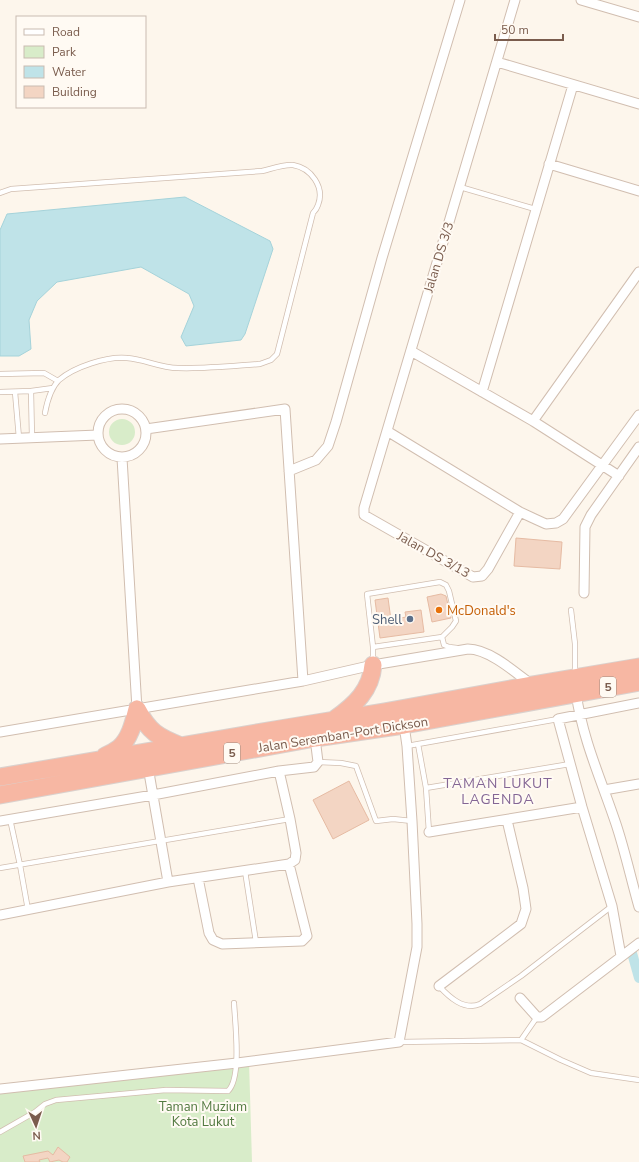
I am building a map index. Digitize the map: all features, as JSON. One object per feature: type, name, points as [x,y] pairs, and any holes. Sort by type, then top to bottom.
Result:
[{"type":"highway","points":[[334,721],[354,705],[372,676],[373,665]]},
{"type":"highway","name":"Jalan Seremban-Port Dickson","points":[[0,794],[315,738],[404,725],[639,666]]},
{"type":"highway","name":"Jalan Seremban-Port Dickson","points":[[0,777],[412,708],[532,684],[639,682]]},
{"type":"highway","points":[[385,712],[404,725],[406,715],[412,708]]},
{"type":"highway","points":[[137,709],[147,726],[156,734],[181,746]]},
{"type":"highway","points":[[99,760],[120,747],[131,729],[137,709]]},
{"type":"highway","points":[[124,756],[136,760],[148,768],[149,762],[161,749]]},
{"type":"street","points":[[290,471],[316,460],[328,446],[382,258],[460,0]]},
{"type":"street","name":"Jalan DS 3/3","points":[[364,515],[364,508],[410,351],[515,0]]},
{"type":"street","points":[[581,0],[639,18]]},
{"type":"street","points":[[497,62],[639,104]]},
{"type":"street","points":[[482,392],[573,85]]},
{"type":"street","points":[[550,164],[639,191]]},
{"type":"street","points":[[534,422],[639,272]]},
{"type":"street","points":[[410,351],[534,422],[619,476]]},
{"type":"street","points":[[146,429],[286,409],[303,682]]},
{"type":"street","points":[[119,410],[131,411],[138,415],[146,429],[146,438],[140,449],[130,456],[122,458],[108,454],[99,442],[98,436],[98,427],[102,420],[107,414],[119,410]]},
{"type":"street","points":[[387,431],[520,512],[546,524],[556,523],[563,519],[639,415]]},
{"type":"street","points":[[0,440],[98,436]]},
{"type":"street","points":[[584,593],[585,527],[591,515],[639,447]]},
{"type":"street","points":[[122,458],[137,709]]},
{"type":"street","name":"Jalan DS 3/13","points":[[364,515],[473,577],[482,576],[488,569],[520,512]]},
{"type":"street","points":[[0,732],[303,682],[373,665],[468,649],[476,649],[489,655],[532,684]]},
{"type":"street","points":[[575,682],[579,714],[592,759],[616,825],[639,907]]},
{"type":"street","points":[[621,956],[612,906],[582,807],[558,719],[639,703]]},
{"type":"street","points":[[0,1089],[237,1063],[399,1042],[417,947],[412,821],[407,746],[404,725]]},
{"type":"street","points":[[0,821],[153,795],[279,771],[314,767],[318,762],[315,738]]},
{"type":"street","points":[[148,768],[168,882]]},
{"type":"street","points":[[0,915],[168,882],[289,864],[295,860],[296,853],[279,771]]},
{"type":"street","points":[[604,790],[639,784]]},
{"type":"street","points":[[429,832],[582,807]]},
{"type":"street","points":[[439,986],[521,924],[526,909],[523,888],[507,820]]},
{"type":"street","points":[[198,878],[209,933],[213,940],[222,944],[302,941],[307,936],[289,864]]},
{"type":"street","points":[[520,998],[537,1017],[542,1018],[635,946]]},
{"type":"lane","points":[[0,193],[11,189],[262,171],[293,165],[305,169],[316,180],[320,192],[318,204],[313,213],[276,354],[271,360],[260,364],[176,369],[127,358],[116,358],[89,364],[71,372],[58,381],[50,393],[45,413]]},
{"type":"lane","points":[[460,187],[535,209]]},
{"type":"lane","points":[[0,374],[44,373],[58,381]]},
{"type":"lane","points":[[0,392],[31,391],[53,388]]},
{"type":"lane","points":[[31,391],[32,438]]},
{"type":"lane","points":[[15,392],[19,439]]},
{"type":"lane","points":[[373,647],[442,637],[456,621],[450,591],[446,585],[440,582],[367,594],[373,647],[373,665]]},
{"type":"lane","points":[[571,610],[575,644],[575,682]]},
{"type":"lane","points":[[442,637],[444,645],[468,649]]},
{"type":"lane","points":[[407,746],[558,719]]},
{"type":"lane","points":[[418,744],[426,788],[429,832]]},
{"type":"lane","points":[[318,762],[341,763],[356,766],[376,821],[393,819],[412,821]]},
{"type":"lane","points":[[426,788],[570,764]]},
{"type":"lane","points":[[10,819],[28,910]]},
{"type":"lane","points":[[0,868],[290,819]]},
{"type":"lane","points":[[245,871],[256,942]]},
{"type":"lane","points":[[439,986],[450,998],[466,1006],[475,1006],[480,1004],[522,976],[612,906]]},
{"type":"lane","points":[[0,1132],[46,1104],[56,1100],[166,1090],[228,1091],[232,1087],[237,1063],[234,1003]]},
{"type":"lane","points":[[521,1040],[537,1017]]},
{"type":"lane","points":[[399,1042],[521,1040],[591,1073],[639,1080]]},
{"type":"green space","points":[[122,419],[131,423],[135,432],[131,441],[122,445],[113,441],[109,432],[113,423]]},
{"type":"green space","name":"Taman Muzium Kota Lukut","points":[[249,1061],[252,1162],[0,1162],[0,1089]]},
{"type":"water","points":[[185,197],[270,241],[273,249],[245,334],[241,340],[186,346],[181,337],[194,306],[189,294],[141,267],[57,282],[37,301],[29,320],[31,349],[19,356],[0,356],[0,230],[7,214]]},
{"type":"building","points":[[516,538],[562,542],[560,569],[514,566]]},
{"type":"building","name":"McDonald's","points":[[441,594],[446,596],[451,618],[432,622],[427,597]]},
{"type":"building","name":"Shell","points":[[388,598],[391,620],[406,617],[405,612],[421,610],[424,632],[380,638],[375,600]]},
{"type":"building","points":[[349,781],[369,820],[333,839],[313,800]]},
{"type":"building","points":[[58,1147],[70,1157],[67,1162],[59,1160],[50,1162],[48,1158],[39,1160],[40,1162],[25,1162],[23,1156],[48,1151],[53,1155]]},
{"type":"waterway","points":[[632,953],[639,978]]},
{"type":"place","name":"McDonald's","points":[[439,610]]},
{"type":"place","name":"Shell","points":[[410,619]]},
{"type":"district","name":"TAMAN LUKUT LAGENDA","points":[[498,792]]}]
